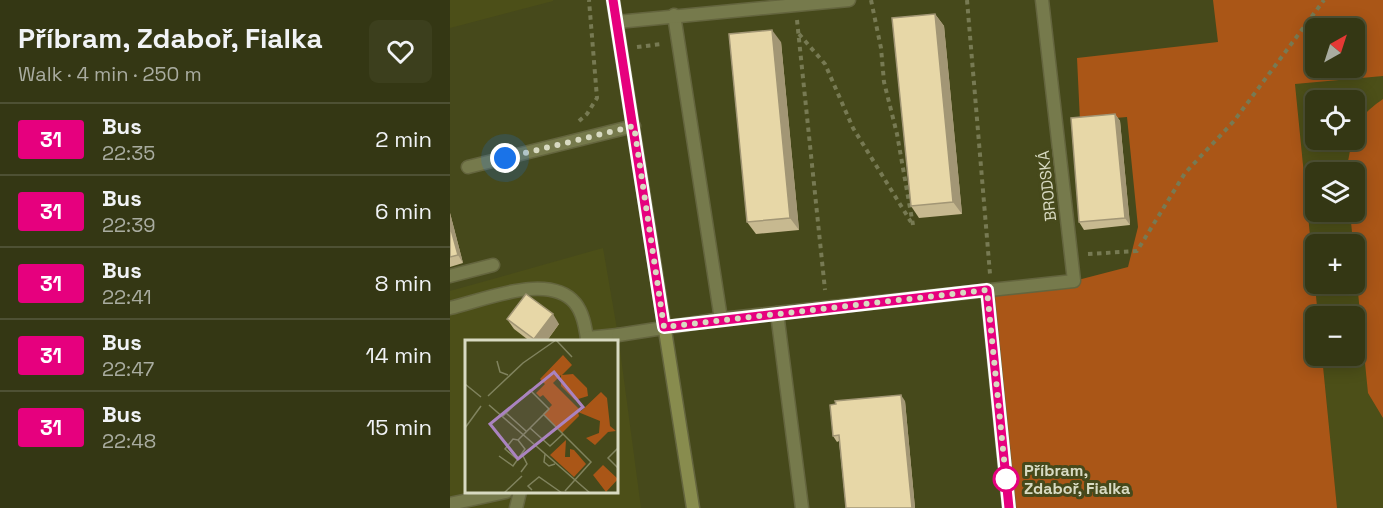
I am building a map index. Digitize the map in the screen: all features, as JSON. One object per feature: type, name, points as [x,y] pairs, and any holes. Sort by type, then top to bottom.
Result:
[{"type":"street","points":[[613,0],[693,508]]},
{"type":"street","points":[[617,22],[849,0]]},
{"type":"street","name":"BRODSKÁ","points":[[588,340],[721,319],[1074,281],[1042,0]]},
{"type":"street","points":[[674,15],[721,319]]},
{"type":"street","points":[[468,167],[634,126]]},
{"type":"street","points":[[450,276],[493,265]]},
{"type":"street","points":[[450,308],[533,288],[549,288],[564,294],[575,303],[582,316],[588,340]]},
{"type":"street","points":[[989,290],[1009,508]]},
{"type":"street","points":[[777,313],[802,508]]},
{"type":"street","points":[[450,504],[501,493]]},
{"type":"street","points":[[516,508],[520,493]]},
{"type":"path","points":[[572,127],[587,114],[597,98],[589,0]]},
{"type":"path","points":[[798,33],[825,64],[853,128],[913,225],[897,134],[884,82],[881,48],[871,0]]},
{"type":"path","points":[[967,0],[989,290]]},
{"type":"path","points":[[1071,256],[1137,251],[1185,173],[1234,121],[1323,0]]},
{"type":"path","points":[[795,4],[826,308]]},
{"type":"path","points":[[638,47],[678,41]]},
{"type":"shaded area","points":[[450,0],[553,0],[553,1],[450,28]]},
{"type":"shaded area","points":[[1213,0],[1383,0],[1383,76],[1365,78],[1365,18],[1305,18],[1305,78],[1361,78],[1295,84],[1305,185],[1305,222],[1309,222],[1310,234],[1305,234],[1305,294],[1316,294],[1317,306],[1305,306],[1305,366],[1323,366],[1337,508],[1009,508],[987,290],[1074,281],[1128,267],[1138,227],[1127,117],[1080,121],[1077,58],[1218,42]]},
{"type":"shaded area","points":[[1383,75],[1383,508],[1337,508],[1323,366],[1365,366],[1365,306],[1317,306],[1316,294],[1365,294],[1365,234],[1310,234],[1309,222],[1365,222],[1365,162],[1305,162],[1305,184],[1295,83]]},
{"type":"shaded area","points":[[1383,99],[1383,418],[1368,393],[1365,363],[1365,306],[1359,306],[1358,294],[1365,294],[1365,234],[1352,234],[1351,222],[1365,222],[1365,162],[1348,162],[1350,150],[1365,150],[1365,114]]},
{"type":"shaded area","points":[[603,248],[618,335],[641,508],[450,508],[450,291]]},
{"type":"building","points":[[935,14],[953,202],[911,206],[892,18]]},
{"type":"building","points":[[772,30],[790,218],[747,222],[729,34]]},
{"type":"building","points":[[1115,114],[1125,218],[1079,222],[1071,118]]},
{"type":"building","points":[[450,226],[458,255],[450,257]]},
{"type":"building","points":[[526,294],[553,314],[534,339],[507,319]]},
{"type":"building","points":[[901,395],[912,508],[846,508],[839,435],[833,436],[830,405],[836,404],[835,401]]},
{"type":"bus line","name":"31","points":[[613,0],[664,327],[987,290],[1009,508]]},
{"type":"place","name":"Příbram, Zdaboř, Fialka","points":[[1006,479]]},
{"type":"route","points":[[505,158],[634,126],[664,327],[987,290],[1006,479]]}]
